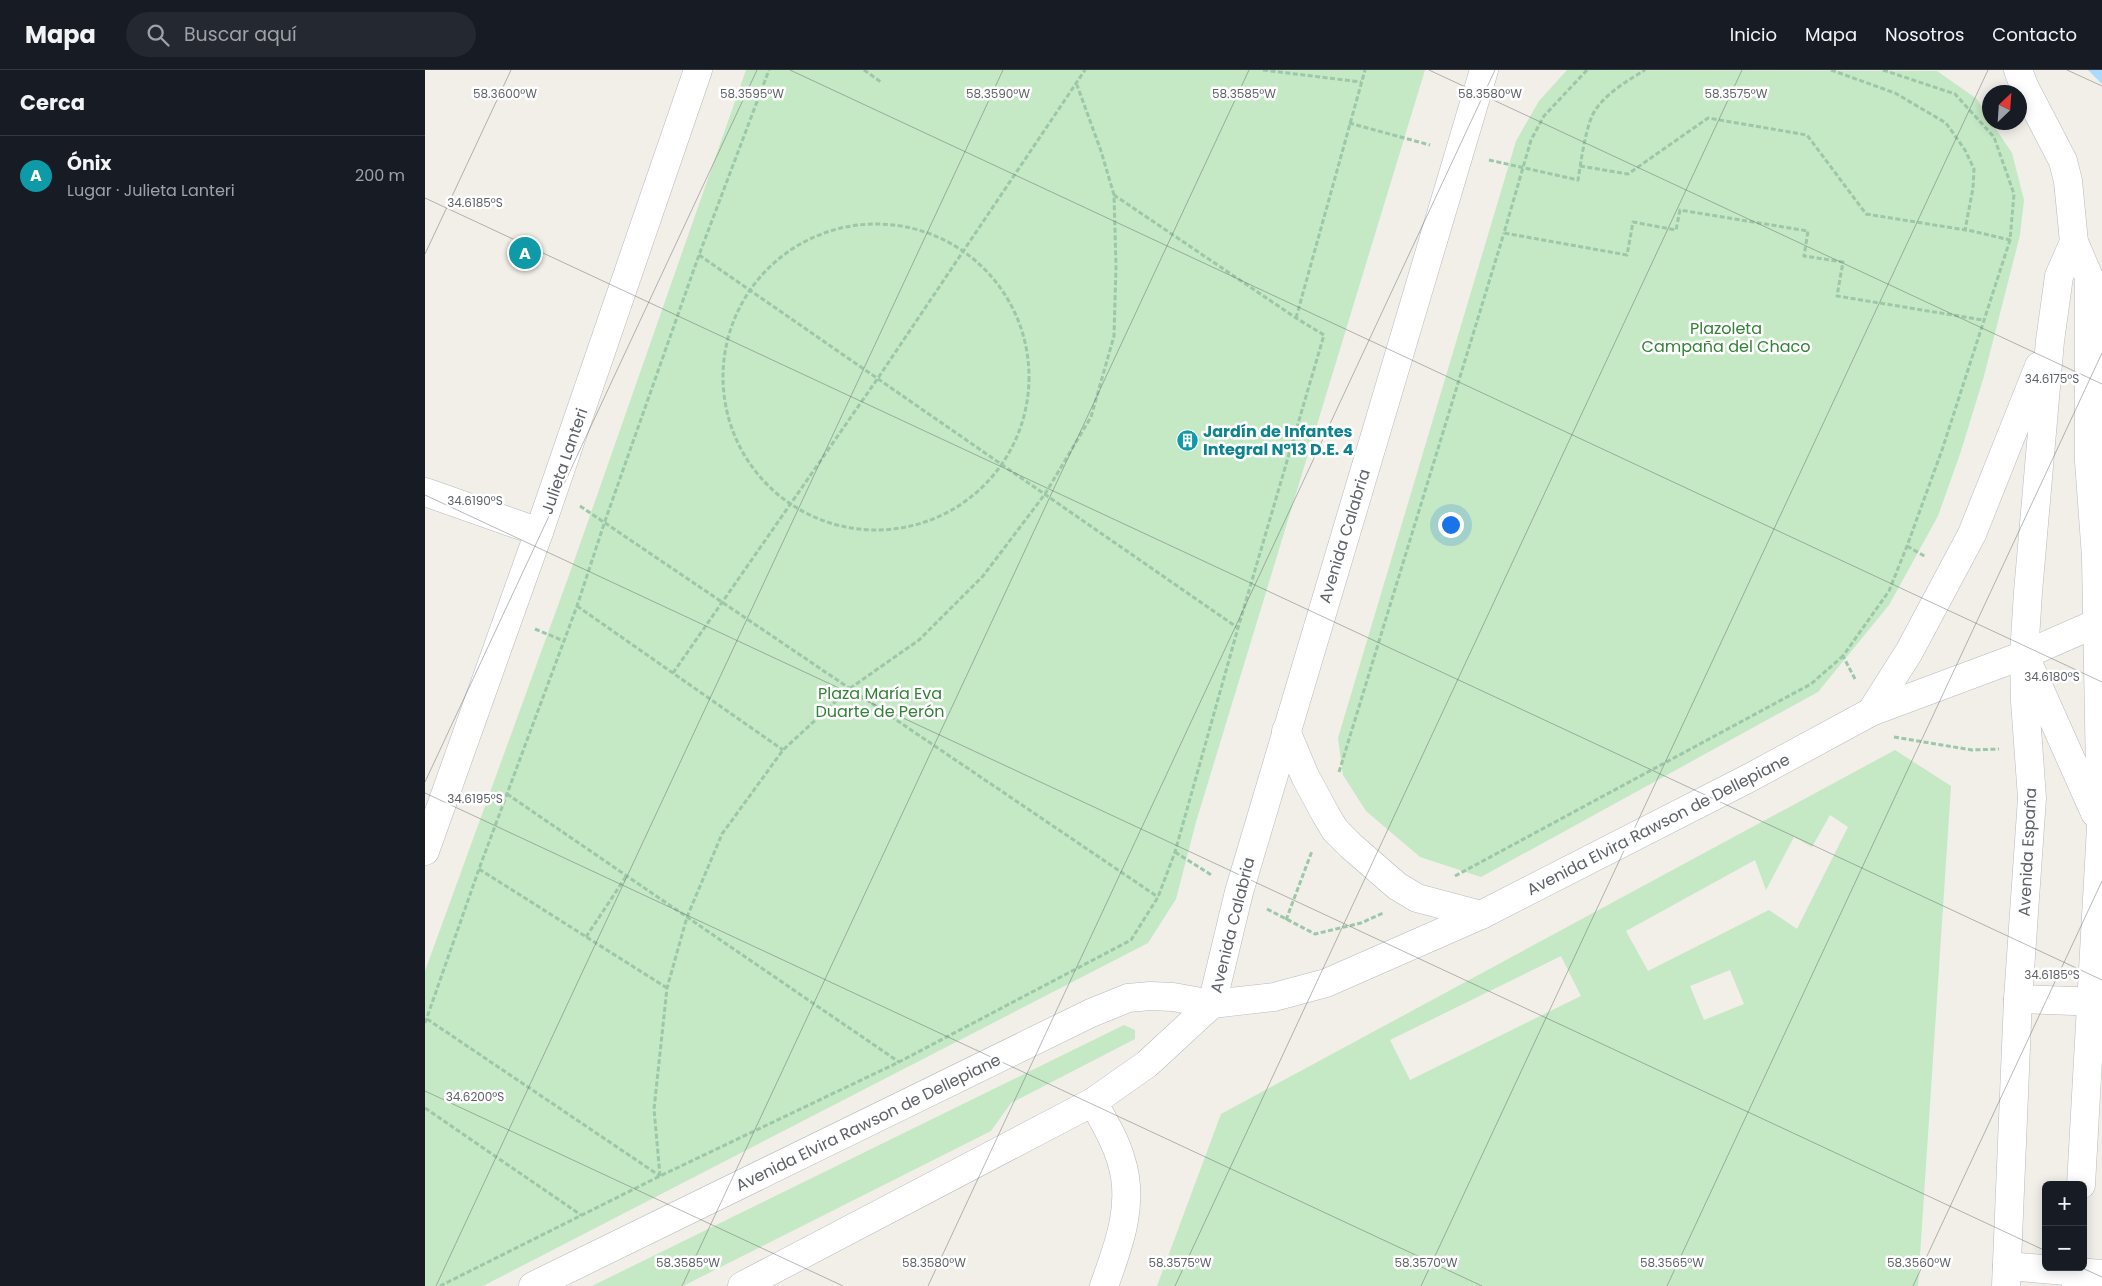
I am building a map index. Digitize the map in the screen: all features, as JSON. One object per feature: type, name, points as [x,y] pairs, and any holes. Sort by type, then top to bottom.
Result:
[{"type":"main road","name":"Julieta Lanteri","points":[[425,851],[554,490],[698,70]]},
{"type":"main road","name":"Avenida Calabria","points":[[1212,1004],[1239,892],[1484,70]]},
{"type":"main road","name":"Avenida España","points":[[2018,70],[2024,86],[2063,161],[2068,181],[2074,242],[2089,277],[2089,461],[2096,558],[2101,827],[2096,1002],[2081,1181]]},
{"type":"main road","name":"Avenida España","points":[[2006,1276],[2019,999],[2032,798],[2027,747],[2024,655],[2049,341],[2059,276],[2074,242]]},
{"type":"main road","points":[[1871,712],[1917,637],[1972,534],[2049,341]]},
{"type":"main road","points":[[425,492],[539,532]]},
{"type":"main road","name":"Avenida Elvira Rawson de Dellepiane","points":[[533,1286],[1105,1007],[1128,998],[1150,996],[1173,997],[1212,1004],[1274,997],[1300,992],[1326,983],[1481,915],[1751,777],[1871,712],[2024,655],[2097,623]]},
{"type":"main road","points":[[2024,655],[2101,827]]},
{"type":"main road","points":[[1286,731],[1305,776],[1325,815],[1335,830],[1351,846],[1389,880],[1417,898],[1481,915]]},
{"type":"main road","points":[[2019,999],[2096,1002]]},
{"type":"main road","points":[[742,1286],[1093,1102],[1147,1064],[1212,1004]]},
{"type":"main road","points":[[1093,1102],[1112,1137],[1127,1182],[1127,1204],[1122,1232],[1104,1286]]},
{"type":"main road","points":[[2006,1276],[2083,1275]]},
{"type":"path","points":[[425,1023],[479,869],[577,606],[699,255],[769,70]]},
{"type":"path","points":[[864,70],[881,82]]},
{"type":"path","points":[[673,673],[878,378],[1085,70]]},
{"type":"path","points":[[1263,70],[1361,82]]},
{"type":"path","points":[[1296,318],[1365,70]]},
{"type":"path","points":[[1285,920],[1325,815],[1531,140],[1544,116],[1587,70]]},
{"type":"path","points":[[1536,171],[1578,180],[1586,140],[1595,110],[1619,86],[1645,70]]},
{"type":"path","points":[[1831,70],[1895,93],[1925,108],[1946,122],[1965,150],[1974,170],[1973,188],[1965,230]]},
{"type":"path","points":[[1175,852],[1285,920],[1315,934],[1361,923],[1417,898],[1476,863],[1811,684],[1843,656],[1889,591],[1942,450],[2010,240],[2014,194],[1994,137],[1955,94],[1891,71],[1883,70]]},
{"type":"path","points":[[661,1176],[654,1108],[667,988],[687,917],[722,834],[783,750],[849,689],[919,640],[983,576],[1045,494],[1091,416],[1114,336],[1116,266],[1114,195],[1101,151],[1077,84]]},
{"type":"path","points":[[1580,166],[1628,174],[1708,118],[1717,119],[1807,135],[1866,214],[1965,230],[2010,240]]},
{"type":"path","points":[[440,1286],[661,1176],[899,1062],[1131,940],[1158,897],[1175,852],[1324,335],[1114,195]]},
{"type":"path","points":[[1504,233],[1627,256],[1633,222],[1676,230],[1679,210],[1808,231],[1804,256],[1843,262],[1837,296],[1984,320]]},
{"type":"path","points":[[888,223],[928,232],[964,250],[999,284],[1004,292],[1022,326],[1031,373],[1025,421],[1003,466],[977,494],[944,516],[905,528],[865,530],[825,522],[790,504],[763,481],[743,454],[729,422],[723,388],[724,354],[733,321],[750,290],[775,260],[809,238],[848,226],[888,223]]},
{"type":"path","points":[[699,255],[1238,628]]},
{"type":"path","points":[[554,490],[605,521],[849,689],[1158,897]]},
{"type":"path","points":[[577,606],[783,750]]},
{"type":"path","points":[[1843,656],[1871,712],[1893,737],[1971,750],[2027,747]]},
{"type":"path","points":[[507,794],[899,1062]]},
{"type":"path","points":[[479,869],[667,988]]},
{"type":"path","points":[[586,937],[627,875]]},
{"type":"path","points":[[427,1019],[661,1176]]},
{"type":"path","points":[[425,1108],[582,1215]]},
{"type":"green space","name":"Plaza María Eva Duarte de Perón","points":[[746,70],[1425,70],[1196,822],[1176,899],[1148,943],[483,1286],[425,1286],[425,971],[572,567]]},
{"type":"green space","name":"Plazoleta Campaña del Chaco","points":[[1567,70],[1937,71],[1977,99],[1982,107],[1982,130],[1997,130],[2012,153],[2024,200],[2020,235],[1984,376],[1961,451],[1938,516],[1889,605],[1818,692],[1481,877],[1420,857],[1366,811],[1343,775],[1338,738],[1516,141],[1539,101]]},
{"type":"green space","points":[[1895,750],[1951,786],[1918,1286],[1157,1286],[1221,1114]],"holes":[[[1830,815],[1848,827],[1797,929],[1769,910],[1648,971],[1626,931],[1755,860],[1766,890],[1794,837],[1812,847]],[[1561,956],[1581,996],[1410,1080],[1390,1040]],[[1730,970],[1744,1004],[1704,1020],[1690,986]]]},
{"type":"green space","points":[[1124,1025],[1135,1030],[1135,1039],[1011,1103],[991,1131],[683,1286],[592,1286]]},
{"type":"water","points":[[2088,70],[2102,70],[2102,84]]},
{"type":"place","name":"Ónix","points":[[525,253]]},
{"type":"place","name":"Jardín de Infantes Integral N°13 D.E. 4","points":[[1187,440]]}]
